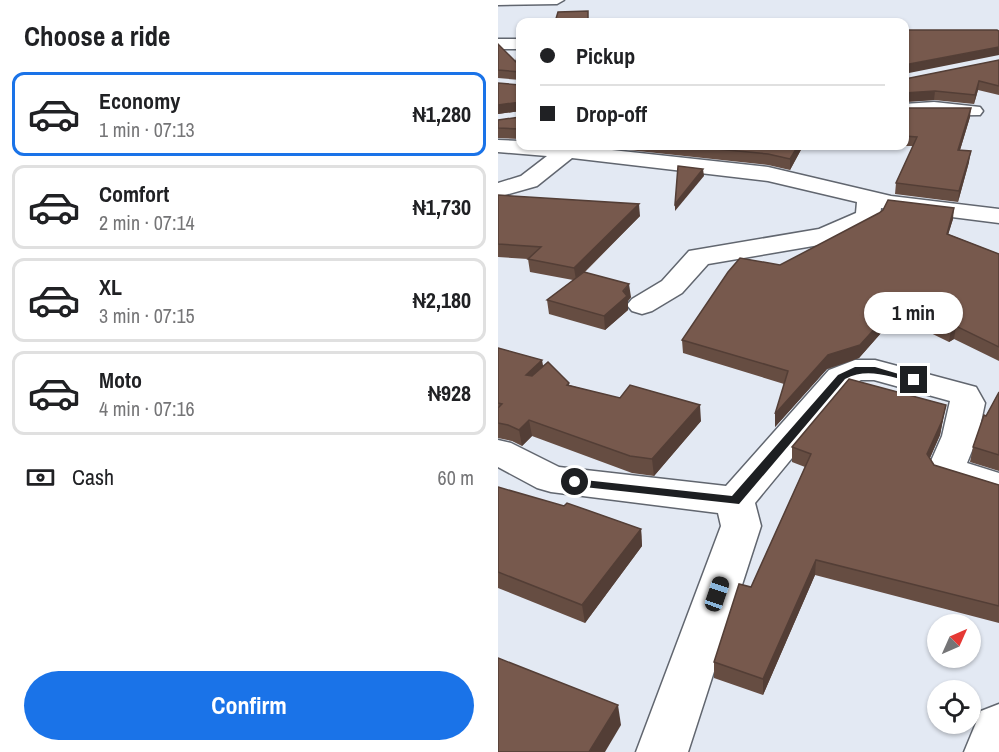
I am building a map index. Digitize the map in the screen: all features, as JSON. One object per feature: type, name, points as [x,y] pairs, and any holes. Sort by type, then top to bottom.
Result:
[{"type":"street","points":[[498,1],[557,0]]},
{"type":"street","points":[[498,44],[516,44]]},
{"type":"street","points":[[909,110],[934,108],[973,111]]},
{"type":"street","points":[[498,146],[516,148]]},
{"type":"street","points":[[543,150],[768,174],[891,203],[999,216]]},
{"type":"street","points":[[498,190],[529,181],[566,152]]},
{"type":"street","points":[[642,305],[672,287],[699,257],[825,236],[868,217],[870,198]]},
{"type":"street","points":[[735,501],[842,377],[855,369],[875,370],[964,394],[968,403],[960,436],[946,470],[999,486]]},
{"type":"street","points":[[498,452],[551,480],[735,501]]},
{"type":"street","points":[[662,752],[741,526],[735,501]]},
{"type":"street","points":[[990,752],[999,727]]},
{"type":"building","points":[[588,11],[588,18],[556,18],[558,12]]},
{"type":"building","points":[[909,30],[997,30],[999,31],[999,47],[909,64]]},
{"type":"building","points":[[498,44],[516,62],[516,72],[498,70]]},
{"type":"building","points":[[999,60],[999,86],[979,81],[975,95],[935,91],[909,93],[909,78]]},
{"type":"building","points":[[498,83],[516,85],[516,103],[498,105]]},
{"type":"building","points":[[909,108],[971,108],[958,150],[971,151],[959,191],[896,183],[917,137],[909,136]]},
{"type":"building","points":[[516,118],[516,129],[498,128],[498,120]]},
{"type":"building","points":[[726,150],[796,150],[790,159],[768,154]]},
{"type":"building","points":[[678,166],[703,169],[675,204]]},
{"type":"building","points":[[498,195],[639,204],[574,268],[528,259],[541,247],[498,244]]},
{"type":"building","points":[[888,200],[954,208],[947,234],[999,254],[999,347],[956,326],[951,329],[898,303],[860,345],[828,355],[775,414],[788,371],[682,340],[740,258],[780,265],[879,213]]},
{"type":"building","points":[[584,272],[629,284],[623,291],[627,296],[604,316],[547,300]]},
{"type":"building","points":[[498,348],[542,360],[526,375],[532,376],[548,362],[569,383],[567,385],[620,398],[630,385],[700,405],[652,459],[630,456],[529,420],[519,430],[498,423],[498,408],[502,404],[498,403]]},
{"type":"building","points":[[849,379],[946,405],[942,421],[927,454],[934,465],[999,485],[999,606],[816,560],[763,679],[714,662],[739,584],[751,587],[811,454],[792,447]]},
{"type":"building","points":[[999,392],[999,455],[973,447],[984,415],[986,416]]},
{"type":"building","points":[[498,487],[564,506],[567,503],[641,529],[582,605],[498,572]]},
{"type":"building","points":[[498,658],[618,705],[589,752],[498,752]]},
{"type":"route","points":[[575,482],[735,501],[842,377],[855,369],[875,370],[914,380]]}]
